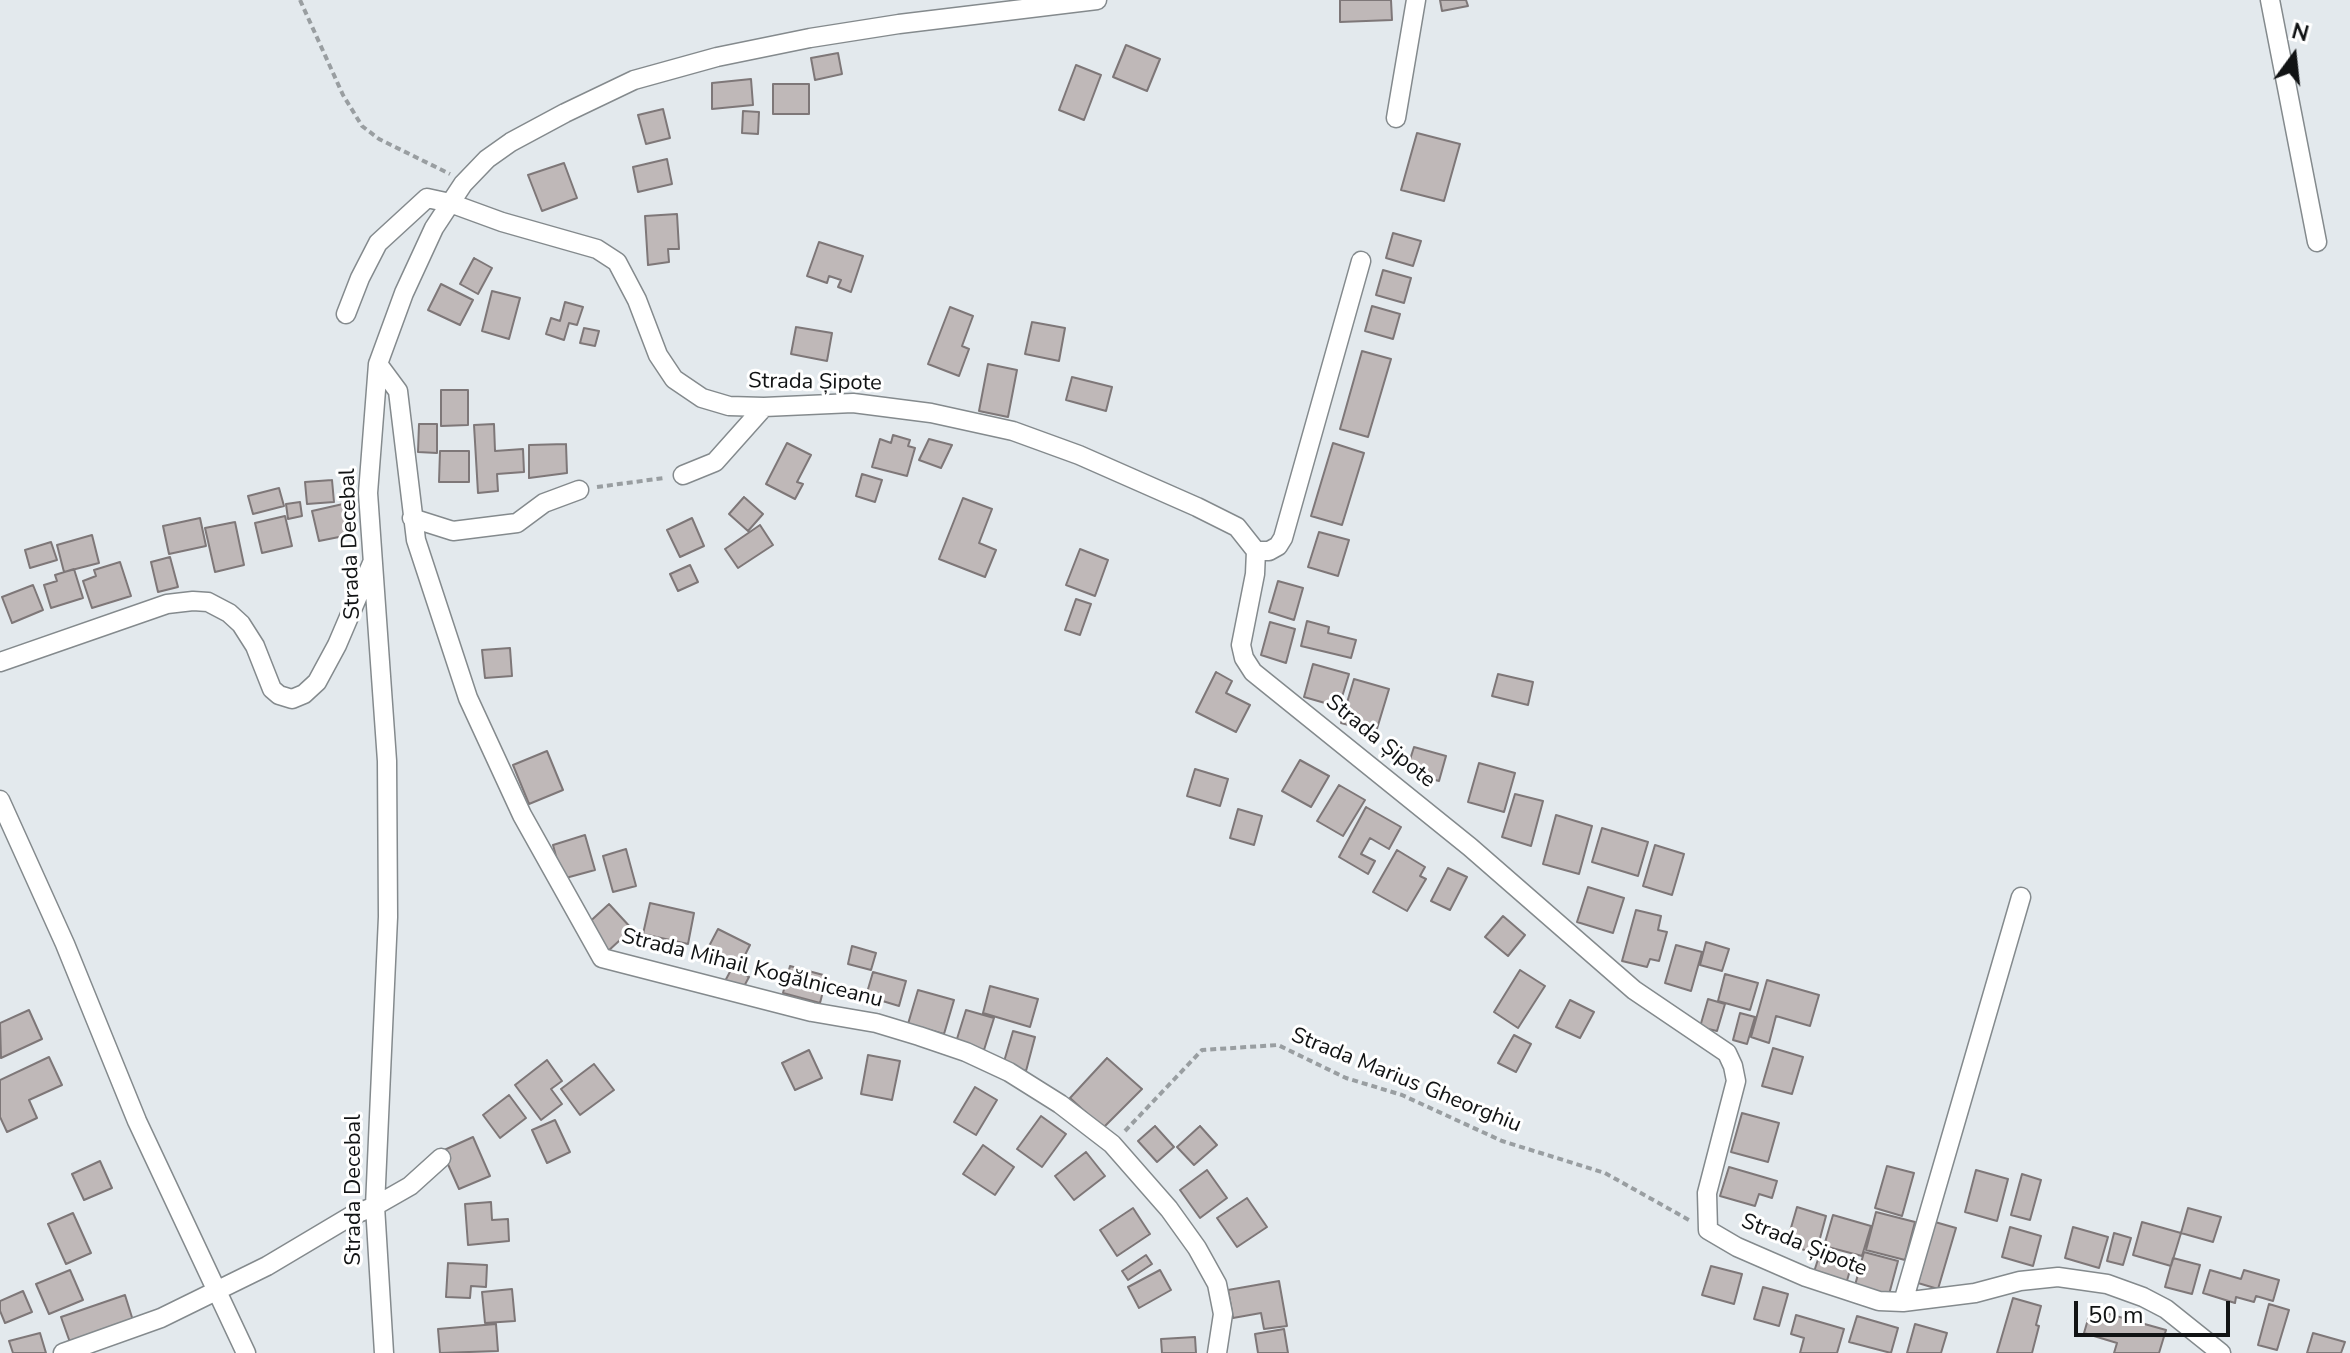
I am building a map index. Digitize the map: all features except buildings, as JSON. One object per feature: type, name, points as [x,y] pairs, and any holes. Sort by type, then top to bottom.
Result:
[{"type":"street","name":"Strada Decebal","points":[[384,1353],[375,1206],[388,917],[388,808],[368,493],[378,364],[419,259],[450,203],[487,159],[511,142],[634,80],[717,57],[810,38],[1097,0]]},
{"type":"street","points":[[1396,118],[1416,0]]},
{"type":"street","points":[[2270,0],[2317,242]]},
{"type":"street","points":[[346,314],[378,243],[427,198],[450,203]]},
{"type":"street","name":"Strada Șipote","points":[[450,203],[502,222],[597,249],[617,262],[637,300],[658,355],[674,379],[702,398],[729,406],[853,403],[931,413],[1013,431],[1079,455],[1237,527],[1256,551],[1255,574],[1241,645],[1244,658],[1253,672],[1470,847],[1634,990],[1727,1053],[1736,1081],[1707,1193],[1708,1230],[1737,1247],[1806,1277],[1879,1301],[1903,1302],[1975,1293],[2020,1281],[2058,1277],[2084,1279],[2143,1297],[2166,1309],[2221,1353]]},
{"type":"street","points":[[1256,551],[1269,551],[1278,546],[1283,538],[1361,261]]},
{"type":"street","name":"Strada Mihail Kogălniceanu","points":[[378,364],[398,391],[416,540],[468,698],[529,829],[602,958],[796,1008],[876,1023],[966,1052],[1009,1072],[1060,1104],[1112,1144],[1169,1209],[1197,1248],[1217,1284],[1223,1314],[1217,1353]]},
{"type":"street","points":[[683,475],[715,462],[764,407]]},
{"type":"street","points":[[412,518],[453,531],[517,523],[544,503],[579,490]]},
{"type":"street","points":[[0,662],[167,604],[208,602],[229,613],[241,624],[255,646],[272,689],[292,699],[304,694],[317,682],[337,645],[374,560]]},
{"type":"street","points":[[0,800],[65,944],[137,1121],[246,1353]]},
{"type":"street","points":[[1903,1302],[2021,897]]},
{"type":"street","points":[[63,1353],[161,1318],[267,1266],[351,1216],[410,1186],[441,1158]]},
{"type":"path","points":[[300,0],[343,95],[362,126],[379,139],[445,171],[463,184]]},
{"type":"path","points":[[579,490],[683,475]]},
{"type":"path","name":"Strada Marius Gheorghiu","points":[[1112,1144],[1202,1050],[1278,1045],[1346,1078],[1402,1095],[1502,1141],[1605,1173],[1708,1230]]}]
